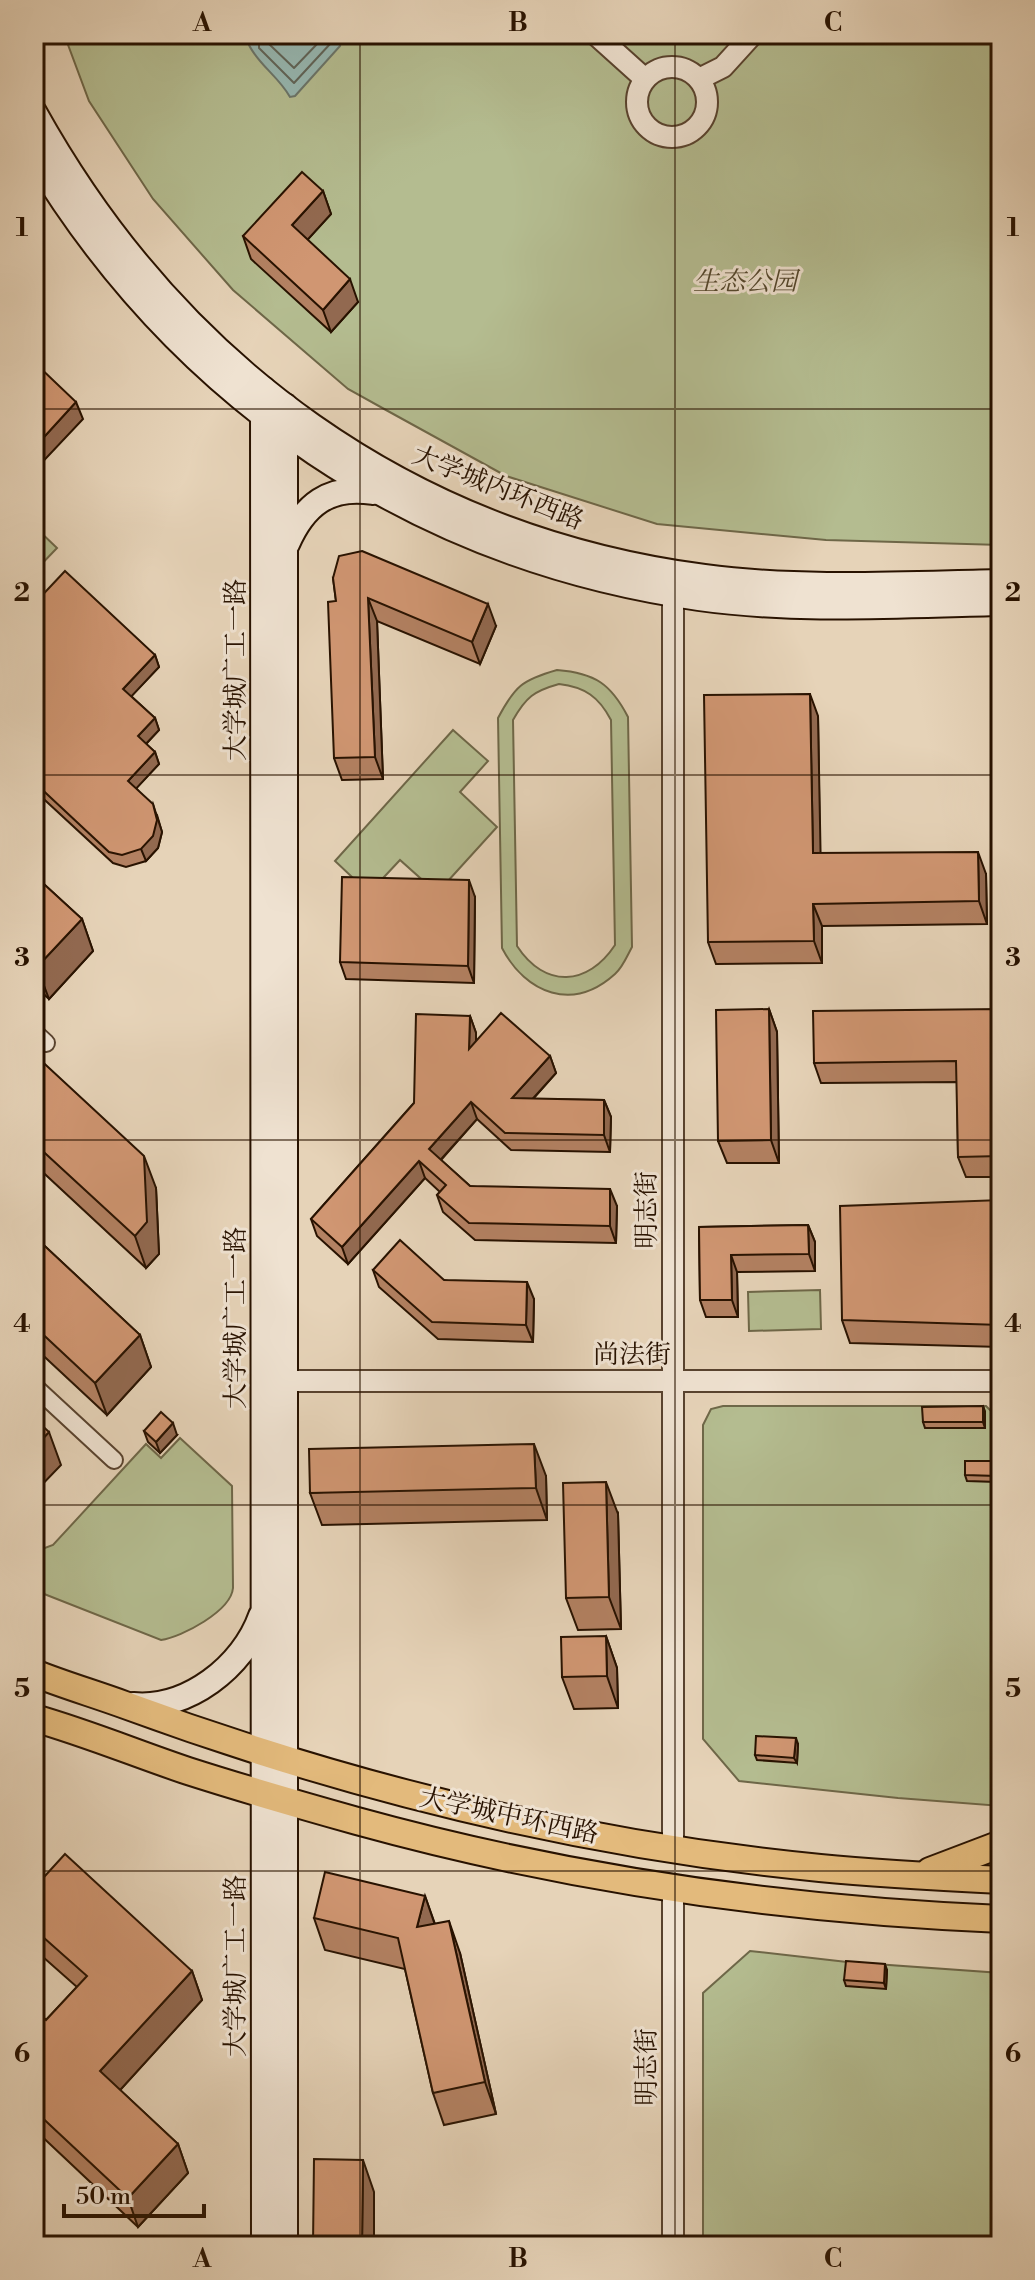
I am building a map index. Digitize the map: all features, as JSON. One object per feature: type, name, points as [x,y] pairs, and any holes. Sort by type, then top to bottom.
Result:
[{"type":"main road","name":"大学城内环西路","points":[[34,112],[87,200],[146,277],[201,335],[263,389],[274,411]]},
{"type":"main road","name":"大学城内环西路","points":[[34,155],[89,239],[130,291],[186,350],[274,411],[332,440],[378,468],[466,511],[513,531],[735,602],[797,605],[1001,603]]},
{"type":"main road","name":"大学城广工一路","points":[[274,411],[285,432],[274,1382],[264,1606],[274,1756]]},
{"type":"main road","name":"大学城广工一路","points":[[274,411],[274,1756],[285,2246]]},
{"type":"main road","name":"大学城内环西路","points":[[285,432],[320,458],[379,493],[457,531],[551,566],[599,579],[672,583],[1001,582]]},
{"type":"main road","points":[[284,550],[294,529],[312,505],[344,492],[361,490],[379,493]]},
{"type":"main road","points":[[123,1704],[147,1707],[163,1704],[195,1691],[212,1680],[248,1643],[264,1606]]},
{"type":"main road","name":"大学城中环西路","points":[[34,1673],[188,1729],[274,1756],[428,1799],[551,1827],[818,1868],[1001,1880]]},
{"type":"main road","name":"大学城中环西路","points":[[34,1718],[275,1797],[528,1863],[673,1888],[843,1909],[1001,1919]]},
{"type":"main road","name":"大学城广工一路","points":[[264,2246],[275,1797]]},
{"type":"main road","points":[[917,1876],[1001,1844]]},
{"type":"street","points":[[595,34],[645,79]]},
{"type":"street","points":[[699,79],[723,67],[753,34]]},
{"type":"street","points":[[666,67],[678,67],[699,79],[705,89],[706,111],[693,130],[672,137],[661,135],[643,122],[637,100],[645,79],[666,67]]},
{"type":"street","name":"明志街","points":[[672,583],[673,1848]]},
{"type":"street","name":"尚法街","points":[[274,1382],[1001,1381]]},
{"type":"street","points":[[34,1386],[114,1460]]},
{"type":"street","name":"明志街","points":[[673,1888],[673,2246]]},
{"type":"green space","name":"生态公园","points":[[64,34],[1001,34],[1001,545],[826,540],[657,524],[506,476],[348,389],[233,290],[153,199],[89,101]]},
{"type":"green space","points":[[34,526],[57,548],[34,572]]},
{"type":"green space","points":[[557,670],[592,677],[608,688],[628,717],[632,947],[623,965],[599,986],[567,995],[537,986],[524,977],[502,948],[498,718],[515,691],[527,681]],"holes":[[[559,684],[590,694],[611,720],[615,945],[592,968],[580,975],[566,977],[540,970],[517,946],[513,720],[537,692]]]},
{"type":"green space","points":[[453,730],[488,761],[460,792],[497,827],[437,893],[400,860],[369,893],[335,861]]},
{"type":"green space","points":[[820,1290],[821,1329],[749,1331],[748,1292]]},
{"type":"green space","points":[[723,1406],[986,1406],[1001,1421],[1001,1806],[739,1781],[703,1739],[703,1425],[711,1409]]},
{"type":"green space","points":[[180,1438],[232,1486],[233,1588],[224,1605],[204,1622],[161,1640],[34,1590],[34,1552],[53,1545],[146,1444],[161,1458]]},
{"type":"green space","points":[[750,1951],[847,1962],[1001,1973],[1001,2246],[703,2246],[703,1993]]},
{"type":"water","points":[[252,34],[336,34],[341,41],[340,46],[295,96],[290,97],[253,52],[249,45]]},
{"type":"building","points":[[302,172],[323,191],[292,225],[350,279],[323,310],[243,236]]},
{"type":"building","points":[[34,362],[76,402],[34,448]]},
{"type":"building","points":[[362,551],[488,604],[472,642],[368,598],[375,757],[334,758],[328,602],[336,601],[333,578],[339,556]]},
{"type":"building","points":[[65,571],[155,655],[123,689],[155,718],[138,736],[155,752],[128,781],[153,804],[157,820],[153,836],[141,849],[122,855],[109,852],[34,782],[34,604]]},
{"type":"building","points":[[810,694],[813,853],[978,852],[979,901],[813,904],[814,941],[708,942],[704,695]]},
{"type":"building","points":[[34,875],[82,919],[37,967],[34,963]]},
{"type":"building","points":[[342,877],[469,880],[468,966],[340,962]]},
{"type":"building","points":[[769,1009],[771,1140],[718,1141],[716,1010]]},
{"type":"building","points":[[1001,1009],[1001,1156],[958,1157],[956,1061],[814,1063],[813,1011]]},
{"type":"building","points":[[501,1013],[550,1056],[512,1098],[604,1100],[604,1135],[505,1133],[471,1102],[429,1149],[470,1186],[610,1189],[610,1226],[469,1223],[437,1195],[446,1185],[419,1161],[342,1247],[311,1219],[414,1103],[416,1014],[470,1016],[469,1049]]},
{"type":"building","points":[[34,1054],[144,1156],[147,1222],[135,1236],[34,1143]]},
{"type":"building","points":[[1001,1200],[1001,1325],[842,1320],[840,1206]]},
{"type":"building","points":[[808,1225],[809,1254],[731,1255],[732,1300],[700,1300],[699,1227]]},
{"type":"building","points":[[34,1236],[140,1335],[95,1383],[34,1326]]},
{"type":"building","points":[[400,1240],[444,1280],[527,1282],[526,1325],[432,1322],[373,1270]]},
{"type":"building","points":[[983,1406],[983,1422],[923,1422],[922,1407]]},
{"type":"building","points":[[161,1412],[173,1423],[156,1442],[144,1431]]},
{"type":"building","points":[[34,1418],[49,1432],[34,1448]]},
{"type":"building","points":[[996,1442],[1001,1442],[1001,1488],[997,1488],[997,1476],[965,1475],[965,1461],[996,1461]]},
{"type":"building","points":[[534,1444],[536,1488],[310,1493],[309,1449]]},
{"type":"building","points":[[606,1482],[609,1597],[566,1598],[563,1483]]},
{"type":"building","points":[[606,1636],[607,1676],[562,1677],[561,1637]]},
{"type":"building","points":[[756,1736],[796,1738],[794,1758],[755,1755]]},
{"type":"building","points":[[65,1854],[192,1971],[100,2071],[178,2144],[128,2198],[34,2110],[34,2009],[46,2020],[87,1976],[34,1929],[34,1888]]},
{"type":"building","points":[[325,1872],[425,1896],[417,1927],[449,1921],[485,2082],[433,2093],[398,1938],[314,1918]]},
{"type":"building","points":[[846,1961],[885,1964],[884,1983],[844,1980]]},
{"type":"building","points":[[314,2159],[363,2160],[362,2246],[313,2246]]},
{"type":"building","points":[[997,2195],[1001,2195],[1001,2241],[998,2241]]}]
